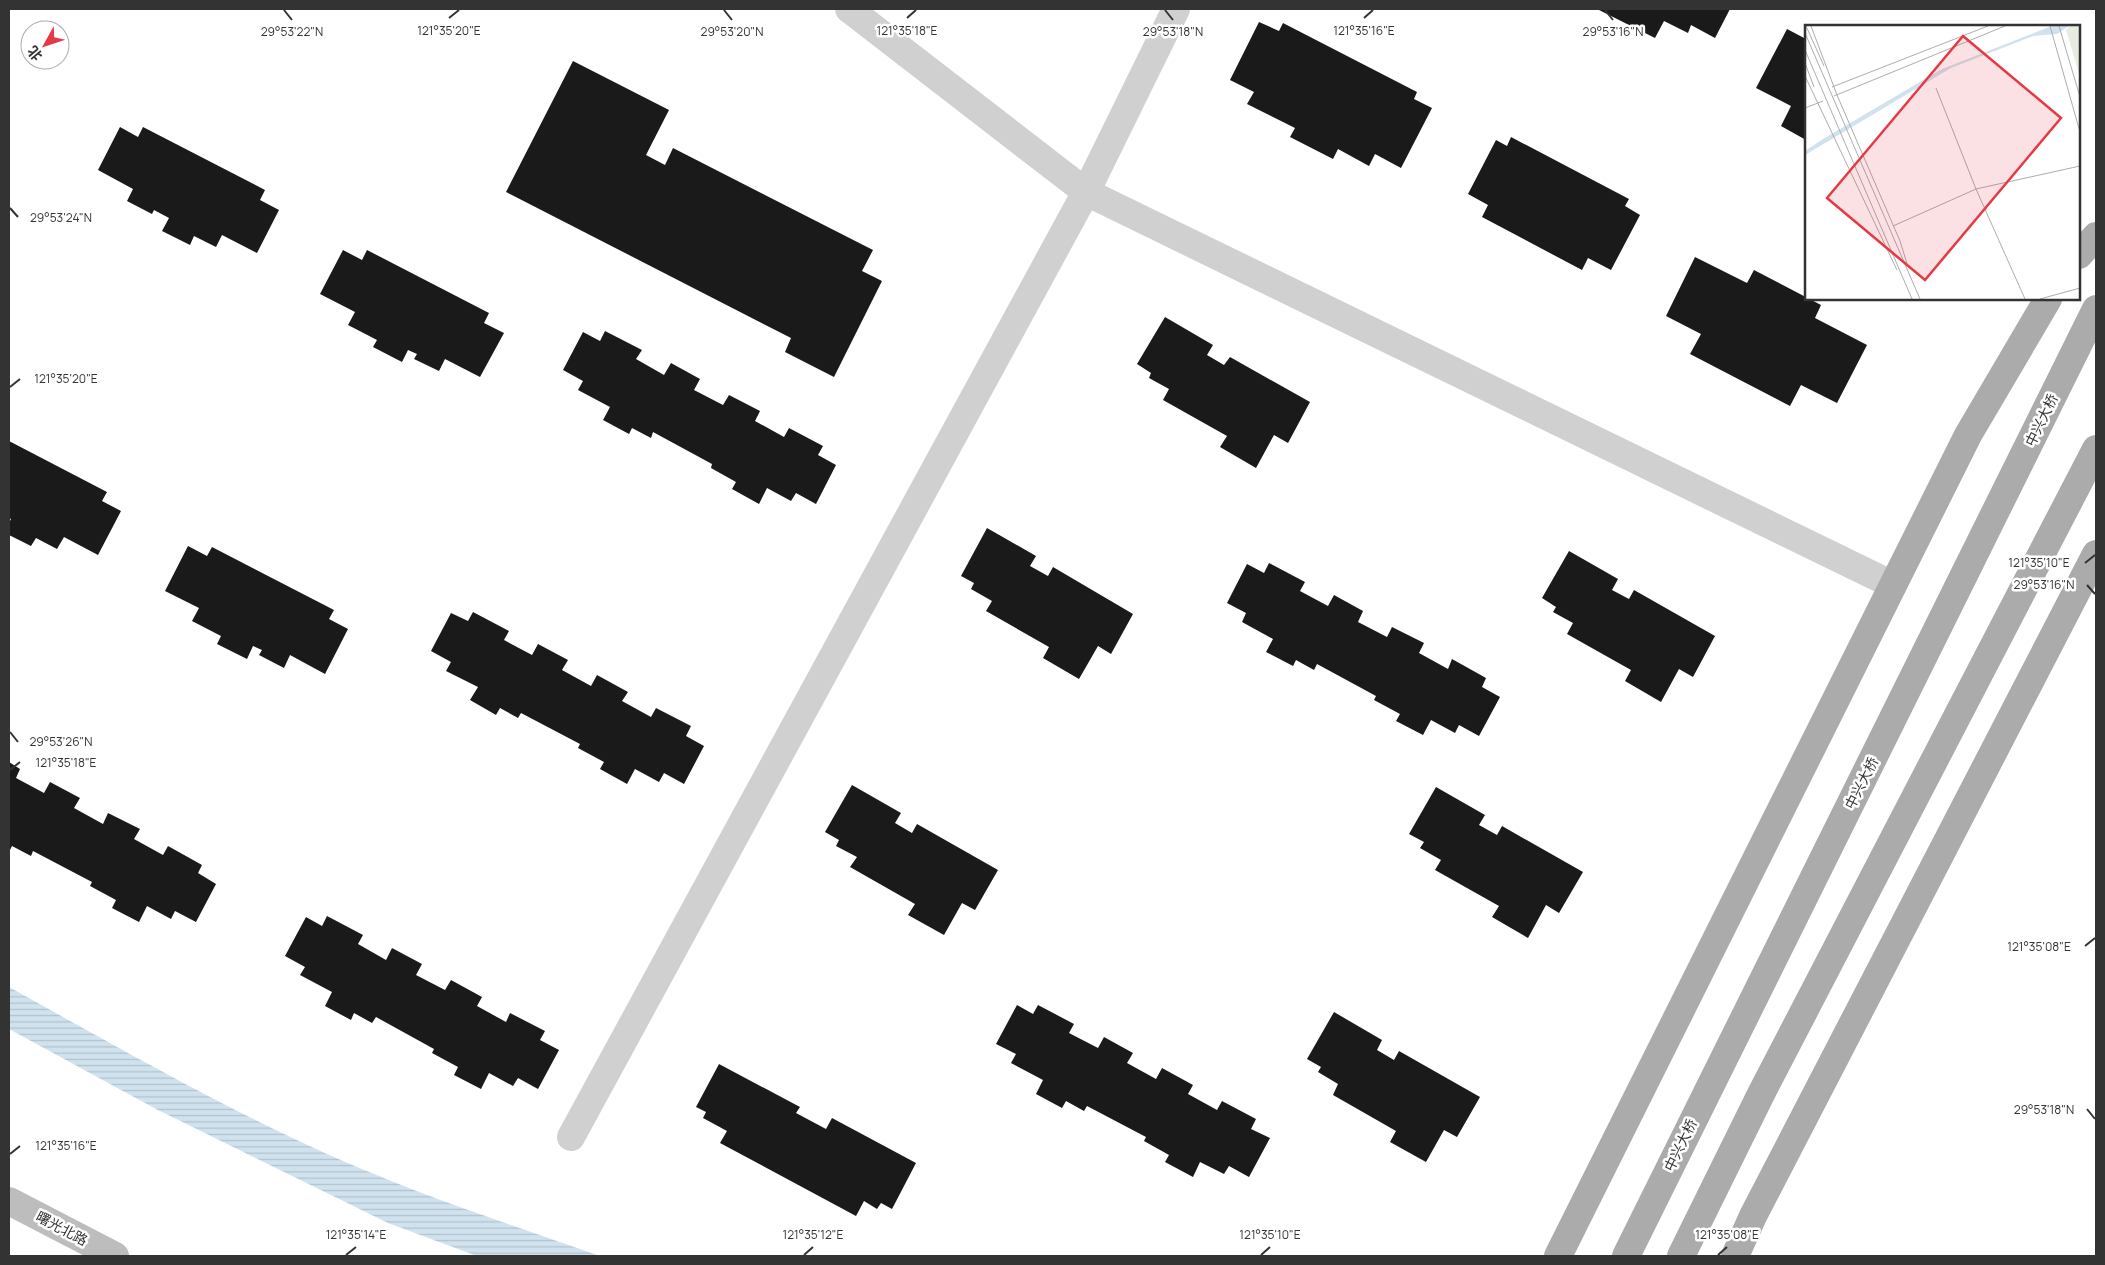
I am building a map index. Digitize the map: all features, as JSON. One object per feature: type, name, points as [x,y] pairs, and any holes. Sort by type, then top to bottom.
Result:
[{"type":"main road","points":[[2080,253],[2096,236]]},
{"type":"main road","points":[[1558,1256],[1968,435],[2047,300]]},
{"type":"main road","name":"中兴大桥","points":[[1626,1256],[2096,309]]},
{"type":"main road","points":[[1681,1256],[1762,1092],[2096,449]]},
{"type":"main road","points":[[1735,1256],[2096,554]]},
{"type":"main road","name":"曙光北路","points":[[9,1201],[115,1256]]},
{"type":"street","points":[[849,9],[1086,192],[1893,585]]},
{"type":"street","points":[[571,1137],[1086,192],[1176,9]]},
{"type":"water","points":[[9,987],[206,1095],[327,1154],[428,1195],[600,1256],[477,1256],[388,1223],[156,1109],[9,1029]]},
{"type":"building","points":[[1597,9],[1730,9],[1715,38],[1691,25],[1688,33],[1664,21],[1655,38]]},
{"type":"building","points":[[1259,22],[1279,31],[1283,23],[1417,92],[1414,99],[1432,108],[1401,168],[1375,154],[1369,166],[1338,149],[1333,159],[1290,137],[1295,128],[1247,104],[1254,92],[1230,80]]},
{"type":"building","points":[[1787,29],[1805,38],[1805,139],[1781,126],[1791,106],[1756,88]]},
{"type":"building","points":[[573,61],[669,110],[646,155],[665,165],[673,148],[873,250],[862,271],[882,281],[834,377],[785,352],[791,338],[506,192]]},
{"type":"building","points":[[120,127],[138,137],[143,127],[265,190],[260,200],[279,210],[257,253],[222,235],[216,247],[194,236],[190,245],[162,231],[169,218],[154,210],[152,214],[127,201],[133,189],[98,170]]},
{"type":"building","points":[[1511,137],[1629,199],[1625,206],[1640,215],[1611,270],[1588,258],[1582,270],[1482,217],[1488,205],[1468,194],[1496,140],[1507,146]]},
{"type":"building","points":[[343,250],[362,260],[367,250],[489,313],[484,323],[504,333],[480,377],[445,359],[439,371],[414,359],[417,354],[408,350],[402,362],[373,347],[377,340],[348,325],[355,312],[320,294]]},
{"type":"building","points":[[1695,257],[1747,283],[1754,270],[1805,297],[1805,300],[1811,300],[1821,305],[1815,318],[1867,345],[1837,403],[1801,385],[1790,406],[1690,354],[1701,334],[1666,316]]},
{"type":"building","points":[[1165,317],[1213,345],[1207,355],[1224,365],[1230,357],[1310,402],[1288,443],[1274,435],[1256,468],[1220,447],[1227,436],[1163,400],[1169,389],[1149,378],[1151,373],[1137,364]]},
{"type":"building","points":[[605,331],[642,350],[636,359],[664,375],[671,363],[700,379],[694,390],[723,405],[729,395],[760,411],[755,421],[784,437],[789,428],[823,446],[818,455],[836,465],[816,504],[796,493],[791,501],[767,488],[759,504],[732,489],[736,482],[711,468],[712,464],[653,432],[651,438],[632,428],[629,434],[603,420],[610,407],[578,390],[583,381],[563,370],[583,332],[600,341]]},
{"type":"building","points":[[9,441],[107,492],[102,501],[121,511],[98,555],[64,537],[57,549],[36,538],[31,546],[9,535],[11,519],[9,518]]},
{"type":"building","points":[[987,528],[1036,556],[1030,566],[1048,576],[1053,567],[1133,614],[1111,654],[1098,646],[1079,679],[1043,658],[1049,647],[986,611],[992,601],[971,589],[974,583],[961,576]]},
{"type":"building","points":[[188,546],[207,556],[212,547],[334,610],[329,619],[348,629],[325,674],[290,655],[284,668],[259,655],[262,650],[253,646],[247,659],[217,644],[221,636],[192,621],[199,608],[165,591]]},
{"type":"building","points":[[1569,551],[1618,579],[1612,590],[1629,599],[1634,590],[1715,636],[1693,677],[1679,669],[1661,702],[1625,681],[1631,670],[1567,634],[1573,623],[1553,612],[1556,607],[1542,598]]},
{"type":"building","points":[[1269,563],[1305,582],[1300,591],[1328,606],[1334,595],[1363,611],[1358,622],[1387,637],[1392,627],[1424,643],[1419,653],[1448,669],[1452,659],[1486,678],[1482,687],[1500,697],[1479,736],[1459,725],[1455,733],[1431,720],[1423,735],[1396,721],[1400,714],[1374,700],[1376,696],[1317,664],[1314,670],[1296,660],[1293,666],[1266,652],[1273,639],[1242,622],[1246,613],[1227,603],[1247,564],[1264,573]]},
{"type":"building","points":[[473,612],[509,631],[504,640],[532,655],[538,644],[568,660],[562,670],[591,686],[597,675],[628,692],[622,701],[651,717],[656,708],[691,726],[686,736],[704,746],[684,784],[664,773],[659,782],[635,769],[627,784],[600,769],[604,762],[578,748],[580,744],[521,713],[518,718],[500,708],[496,715],[470,700],[478,687],[446,671],[451,662],[431,651],[451,613],[468,621]]},
{"type":"building","points":[[9,762],[20,769],[16,778],[44,793],[50,782],[80,798],[74,808],[103,824],[108,813],[140,829],[134,839],[163,855],[168,846],[202,865],[198,873],[216,884],[196,922],[175,911],[171,919],[147,906],[139,922],[112,908],[116,900],[90,886],[92,882],[33,851],[31,856],[12,846],[9,852]]},
{"type":"building","points":[[852,785],[901,813],[895,823],[912,833],[917,824],[998,870],[975,910],[962,903],[944,935],[908,915],[915,904],[850,867],[857,857],[836,846],[839,840],[825,832]]},
{"type":"building","points":[[1436,787],[1485,815],[1479,825],[1497,835],[1502,826],[1583,872],[1559,913],[1546,905],[1528,938],[1492,917],[1499,906],[1435,870],[1441,860],[1420,848],[1424,842],[1409,834]]},
{"type":"building","points":[[327,916],[363,935],[358,944],[386,960],[392,948],[422,964],[416,975],[445,990],[451,980],[482,997],[477,1006],[506,1022],[510,1013],[545,1031],[540,1040],[559,1050],[538,1089],[518,1078],[513,1086],[489,1073],[481,1089],[454,1075],[458,1067],[432,1053],[434,1049],[376,1017],[372,1023],[354,1013],[351,1020],[325,1006],[332,992],[300,975],[305,967],[285,956],[306,917],[322,926]]},
{"type":"building","points":[[1017,1005],[1033,1014],[1038,1005],[1074,1024],[1069,1033],[1098,1048],[1104,1037],[1133,1053],[1127,1063],[1156,1079],[1162,1068],[1193,1085],[1188,1094],[1217,1110],[1222,1101],[1256,1119],[1251,1129],[1270,1138],[1249,1177],[1229,1166],[1224,1174],[1200,1162],[1193,1177],[1165,1162],[1169,1155],[1144,1141],[1146,1137],[1087,1106],[1084,1111],[1066,1101],[1062,1108],[1036,1094],[1043,1080],[1011,1063],[1016,1054],[996,1044]]},
{"type":"building","points":[[1334,1012],[1382,1040],[1377,1050],[1394,1060],[1399,1051],[1480,1097],[1457,1137],[1444,1130],[1426,1162],[1390,1142],[1396,1131],[1333,1095],[1338,1084],[1318,1072],[1321,1067],[1307,1059]]},
{"type":"building","points":[[719,1064],[800,1107],[796,1113],[826,1129],[832,1118],[916,1163],[892,1209],[881,1203],[877,1209],[864,1201],[856,1216],[720,1143],[727,1131],[703,1118],[706,1112],[696,1107]]}]
